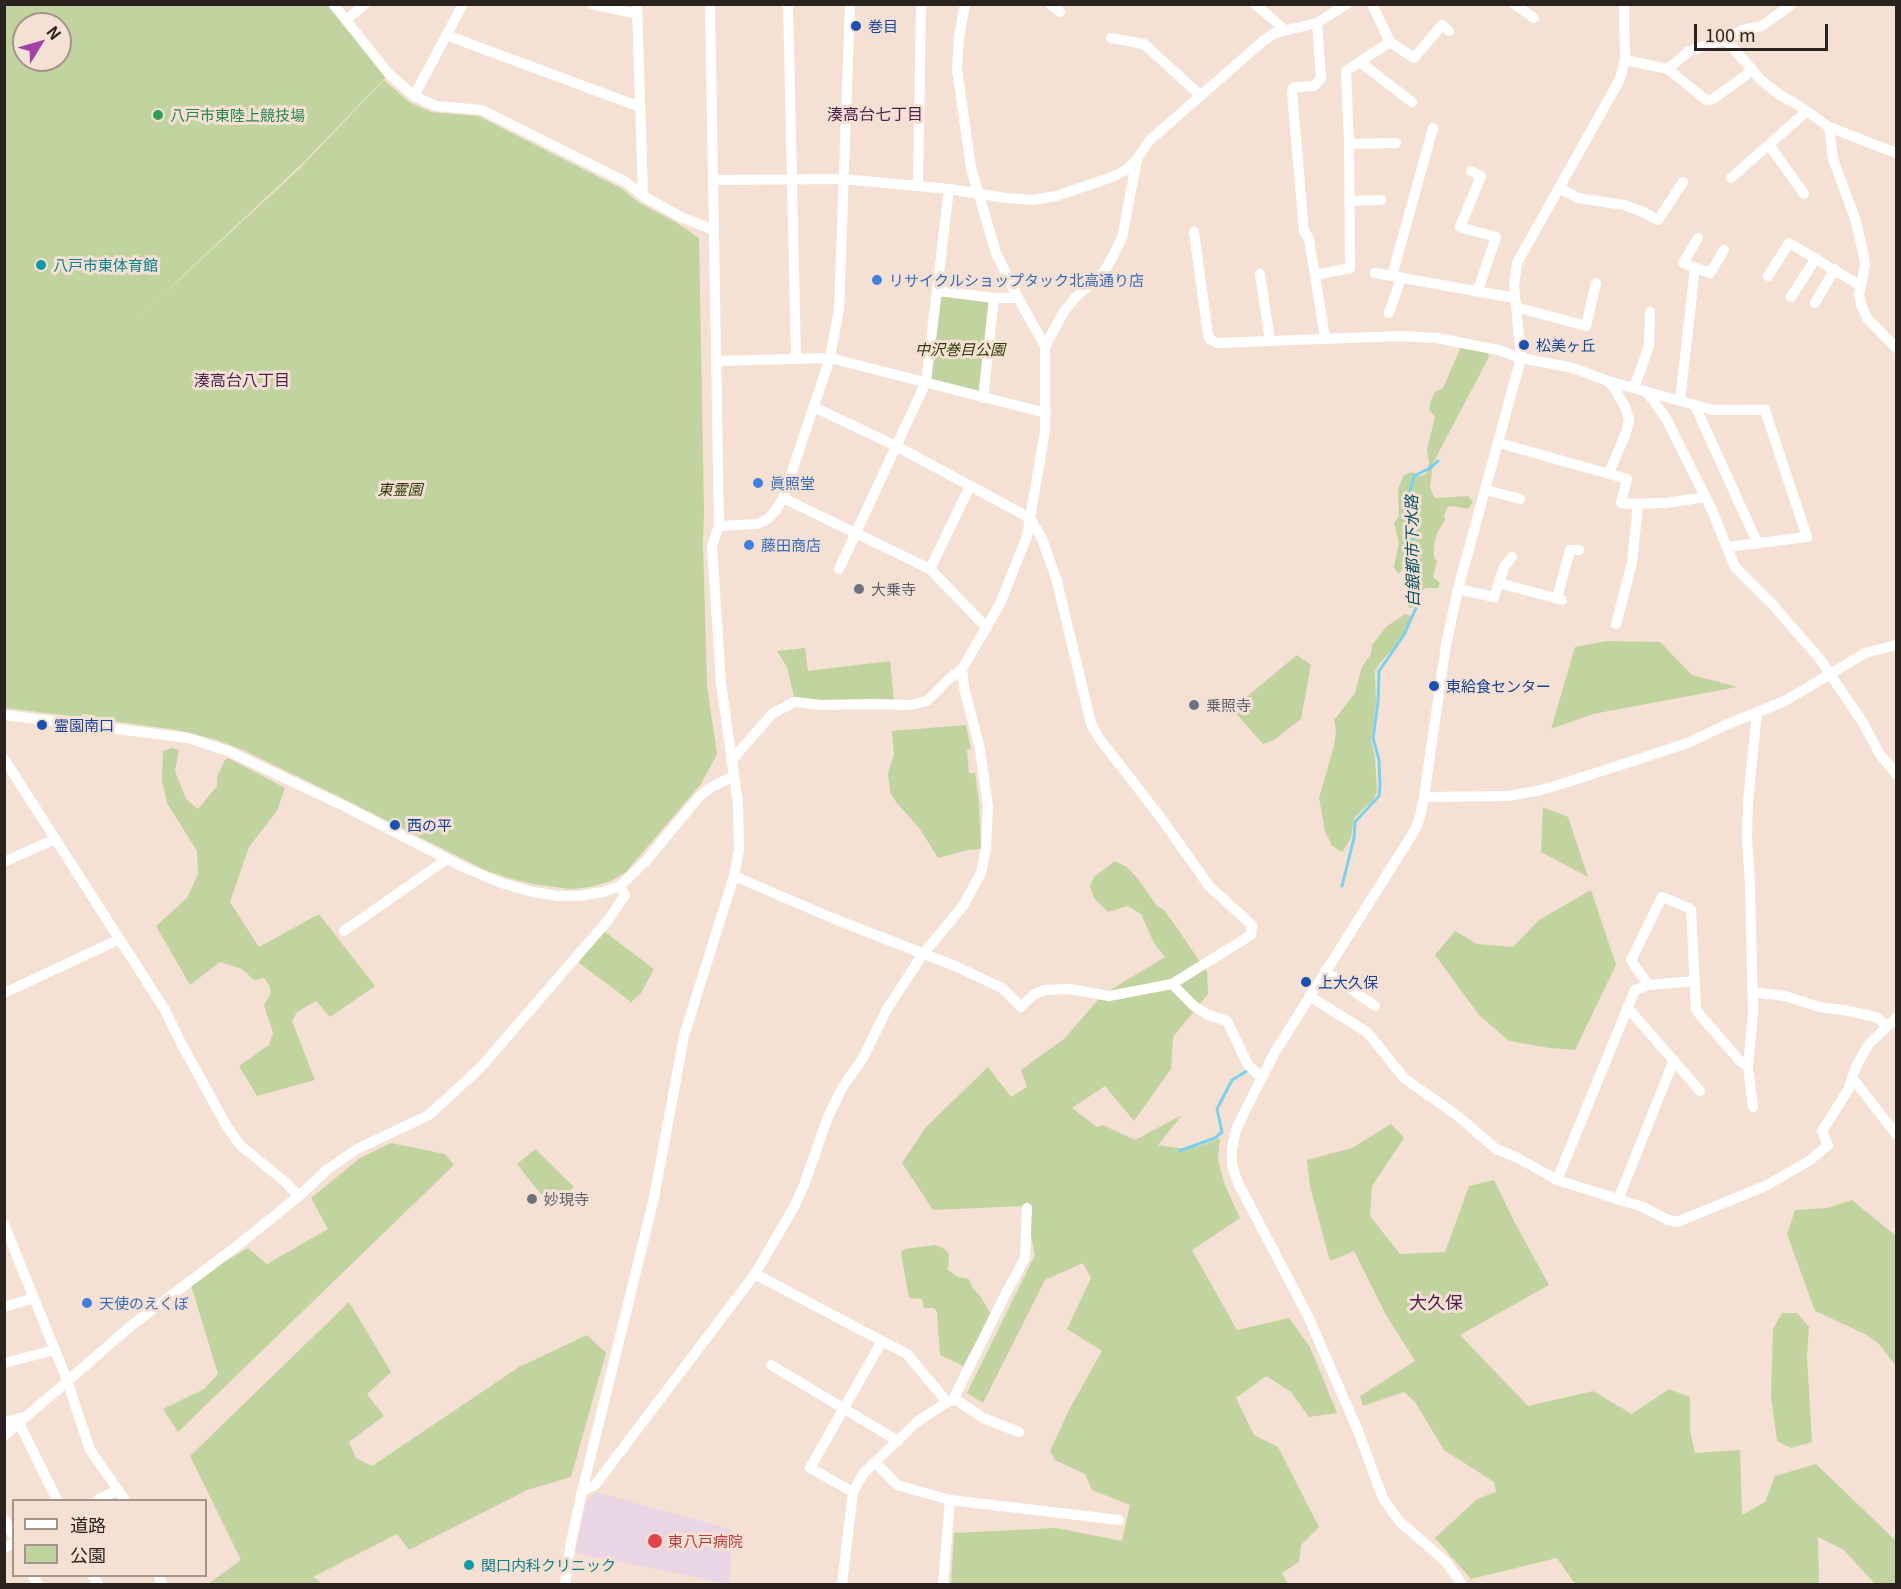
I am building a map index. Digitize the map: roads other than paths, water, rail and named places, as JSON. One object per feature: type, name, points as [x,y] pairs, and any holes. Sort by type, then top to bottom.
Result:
[{"type":"street","points":[[333,4],[389,74],[414,96],[436,106],[482,110],[626,182],[642,196],[681,217],[714,230]]},
{"type":"street","points":[[346,20],[365,4]]},
{"type":"street","points":[[414,96],[463,4]]},
{"type":"street","points":[[592,4],[637,9],[642,196]]},
{"type":"street","points":[[565,1584],[582,1491],[654,1198],[684,1036],[734,876],[739,850],[740,823],[721,683],[712,546],[719,526],[710,4]]},
{"type":"street","points":[[788,4],[796,358]]},
{"type":"street","points":[[719,526],[757,524],[768,519],[776,510],[783,498],[830,358],[839,309],[850,4]]},
{"type":"street","points":[[918,186],[921,4]]},
{"type":"street","points":[[731,761],[772,714],[794,702],[820,705],[910,705],[927,702],[962,669],[987,628],[1000,604],[1027,537],[1045,431],[1045,346],[996,254],[971,168],[957,69],[959,37],[965,4]]},
{"type":"street","points":[[1050,4],[1060,12]]},
{"type":"street","points":[[1255,4],[1285,30]]},
{"type":"street","points":[[713,180],[843,179],[949,189],[1006,198],[1027,199],[1056,195],[1112,177],[1126,170],[1150,140],[1263,41],[1275,33],[1317,22],[1347,4]]},
{"type":"street","points":[[1371,4],[1390,42],[1414,58],[1442,25],[1449,31]]},
{"type":"street","points":[[1462,1584],[1445,1561],[1399,1521],[1383,1498],[1358,1431],[1308,1316],[1238,1184],[1232,1165],[1234,1140],[1236,1130],[1261,1077],[1324,971],[1415,830],[1424,797],[1446,645],[1458,589],[1521,358],[1514,286],[1517,263],[1620,79],[1625,60],[1624,4]]},
{"type":"street","points":[[1668,69],[1688,52],[1726,40],[1742,30],[1768,23],[1792,4]]},
{"type":"street","points":[[1519,6],[1534,18]]},
{"type":"street","points":[[1317,22],[1321,78],[1314,86],[1293,88],[1292,93],[1304,231],[1309,239],[1325,338]]},
{"type":"street","points":[[446,35],[640,107]]},
{"type":"street","points":[[1111,38],[1144,44],[1200,95]]},
{"type":"street","points":[[1726,40],[1780,95],[1829,127],[1896,153]]},
{"type":"street","points":[[1315,275],[1350,268],[1346,71],[1390,42]]},
{"type":"street","points":[[1625,60],[1668,69],[1706,100],[1713,99],[1753,70]]},
{"type":"street","points":[[1360,62],[1412,102]]},
{"type":"street","points":[[1731,178],[1807,111]]},
{"type":"street","points":[[1829,127],[1833,159],[1855,218],[1863,252],[1864,266],[1859,294],[1867,318],[1896,348]]},
{"type":"street","points":[[1389,313],[1433,128]]},
{"type":"street","points":[[1349,144],[1396,143]]},
{"type":"street","points":[[1769,145],[1804,194]]},
{"type":"street","points":[[1045,346],[1063,313],[1075,298],[1104,272],[1122,238],[1137,159]]},
{"type":"street","points":[[1471,171],[1481,176],[1460,227],[1496,237],[1478,290]]},
{"type":"street","points":[[1559,188],[1578,198],[1624,205],[1658,220],[1683,182]]},
{"type":"street","points":[[839,569],[926,382],[949,189]]},
{"type":"street","points":[[1349,201],[1381,200]]},
{"type":"street","points":[[1194,232],[1210,339],[1217,343],[1401,336],[1437,338],[1573,368],[1608,381],[1713,410],[1765,410],[1807,537],[1727,547]]},
{"type":"street","points":[[1698,238],[1683,263],[1710,273],[1724,250]]},
{"type":"street","points":[[1768,276],[1789,243],[1861,286]]},
{"type":"street","points":[[1791,297],[1816,258]]},
{"type":"street","points":[[1680,401],[1695,268]]},
{"type":"street","points":[[1815,303],[1835,269]]},
{"type":"street","points":[[1375,273],[1478,290],[1586,326],[1596,283]]},
{"type":"street","points":[[1260,274],[1270,340]]},
{"type":"street","points":[[938,291],[994,298],[1018,298]]},
{"type":"street","points":[[983,398],[994,298]]},
{"type":"street","points":[[1634,388],[1648,346],[1650,312]]},
{"type":"street","points":[[717,362],[830,358],[1046,413]]},
{"type":"street","points":[[1608,381],[1625,407],[1629,419],[1626,433],[1610,473]]},
{"type":"street","points":[[1647,391],[1666,418],[1706,497],[1736,567],[1813,651],[1863,723],[1879,753],[1896,774]]},
{"type":"street","points":[[1695,406],[1757,542]]},
{"type":"street","points":[[734,876],[955,966],[1002,988],[1021,1007],[1034,994],[1045,990],[1070,989],[1109,996],[1172,984],[1251,935],[1252,925],[1209,886],[1091,724],[1057,581],[1042,539],[1030,518],[896,446],[814,408]]},
{"type":"street","points":[[1499,442],[1627,479],[1621,503],[1638,505],[1706,497]]},
{"type":"street","points":[[930,569],[970,486]]},
{"type":"street","points":[[1486,490],[1520,499]]},
{"type":"street","points":[[783,498],[930,569],[987,628]]},
{"type":"street","points":[[1616,624],[1632,563],[1638,505]]},
{"type":"street","points":[[1499,584],[1559,599],[1570,550],[1579,550]]},
{"type":"street","points":[[1458,589],[1491,598],[1496,595],[1504,567],[1512,557]]},
{"type":"street","points":[[1424,797],[1508,796],[1541,790],[1688,743],[1785,700],[1865,654],[1896,645]]},
{"type":"street","points":[[582,1491],[595,1485],[755,1274],[797,1200],[836,1100],[863,1058],[887,1009],[923,954],[963,906],[981,873],[986,848],[988,807],[983,770],[964,688],[962,669]]},
{"type":"street","points":[[1754,1107],[1748,1067],[1753,1012],[1747,837],[1757,712]]},
{"type":"street","points":[[4,715],[188,738],[228,751],[346,807],[447,859],[501,883],[532,892],[559,896],[579,896],[603,892],[620,886],[645,862],[698,798],[720,781],[733,776]]},
{"type":"street","points":[[4,759],[165,1010],[185,1051],[233,1135],[240,1144],[299,1196]]},
{"type":"street","points":[[4,862],[55,839]]},
{"type":"street","points":[[344,931],[447,859]]},
{"type":"street","points":[[4,1436],[132,1325],[237,1246],[299,1196],[328,1169],[357,1149],[429,1114],[480,1068],[609,919],[625,895],[620,886]]},
{"type":"street","points":[[1648,985],[1631,960],[1662,897],[1691,909],[1696,1008],[1740,1061],[1748,1067]]},
{"type":"street","points":[[4,993],[120,939]]},
{"type":"street","points":[[1324,971],[1375,1006]]},
{"type":"street","points":[[1557,1180],[1635,990],[1648,985],[1695,981]]},
{"type":"street","points":[[1172,984],[1194,1006],[1208,1015],[1227,1021],[1248,1065],[1261,1077]]},
{"type":"street","points":[[1752,992],[1785,996],[1819,1007],[1875,1017],[1887,1026]]},
{"type":"street","points":[[1309,996],[1367,1032],[1405,1079],[1458,1116],[1496,1149],[1527,1162],[1557,1180],[1643,1207],[1668,1220],[1677,1222],[1765,1186],[1809,1161],[1828,1145],[1821,1131],[1853,1079],[1856,1067],[1868,1045],[1896,1018]]},
{"type":"street","points":[[1628,1007],[1700,1090]]},
{"type":"street","points":[[1618,1200],[1674,1060]]},
{"type":"street","points":[[1853,1079],[1896,1134]]},
{"type":"street","points":[[842,1584],[853,1492],[863,1474],[918,1421],[950,1401],[1025,1258],[1028,1208]]},
{"type":"street","points":[[4,1224],[9,1249],[34,1298],[68,1380],[90,1450],[124,1499]]},
{"type":"street","points":[[755,1274],[907,1353],[950,1401],[958,1401],[983,1418],[1019,1432]]},
{"type":"street","points":[[4,1307],[34,1298]]},
{"type":"street","points":[[853,1492],[810,1468],[882,1341]]},
{"type":"street","points":[[4,1363],[55,1350]]},
{"type":"street","points":[[771,1365],[898,1442]]},
{"type":"street","points":[[4,1422],[23,1419]]},
{"type":"street","points":[[23,1419],[57,1499]]},
{"type":"street","points":[[875,1462],[897,1485],[950,1500],[1119,1520]]},
{"type":"street","points":[[99,1499],[118,1490]]},
{"type":"street","points":[[943,1584],[950,1500]]},
{"type":"street","points":[[4,1519],[12,1533]]},
{"type":"waterway","name":"白銀都市下水路","points":[[1342,886],[1354,838],[1355,822],[1379,796],[1379,760],[1373,738],[1379,671],[1404,635],[1416,608],[1417,586],[1409,511],[1410,491],[1414,476],[1438,461]]},
{"type":"waterway","name":"白銀都市下水路","points":[[1179,1151],[1215,1138],[1222,1132],[1217,1109],[1232,1080],[1247,1071]]},
{"type":"place","name":"巻目","points":[[856,26]]},
{"type":"place","name":"八戸市東陸上競技場","points":[[158,115]]},
{"type":"place","name":"八戸市東体育館","points":[[41,265]]},
{"type":"place","name":"リサイクルショップタック北高通り店","points":[[877,280]]},
{"type":"place","name":"松美ヶ丘","points":[[1524,345]]},
{"type":"place","name":"眞照堂","points":[[758,483]]},
{"type":"place","name":"藤田商店","points":[[749,545]]},
{"type":"place","name":"大乗寺","points":[[859,589]]},
{"type":"place","name":"東給食センター","points":[[1434,686]]},
{"type":"place","name":"乗照寺","points":[[1194,705]]},
{"type":"place","name":"霊園南口","points":[[42,725]]},
{"type":"place","name":"西の平","points":[[395,825]]},
{"type":"place","name":"上大久保","points":[[1306,982]]},
{"type":"place","name":"妙現寺","points":[[532,1199]]},
{"type":"place","name":"天使のえくぼ","points":[[87,1303]]},
{"type":"place","name":"東八戸病院","points":[[655,1541]]},
{"type":"place","name":"関口内科クリニック","points":[[469,1565]]},
{"type":"district","name":"湊高台七丁目","points":[[875,114]]},
{"type":"district","name":"湊高台八丁目","points":[[242,380]]},
{"type":"district","name":"大久保","points":[[1436,1302]]},
{"type":"park label","name":"中沢巻目公園","points":[[960,349]]},
{"type":"park label","name":"東霊園","points":[[400,489]]}]
